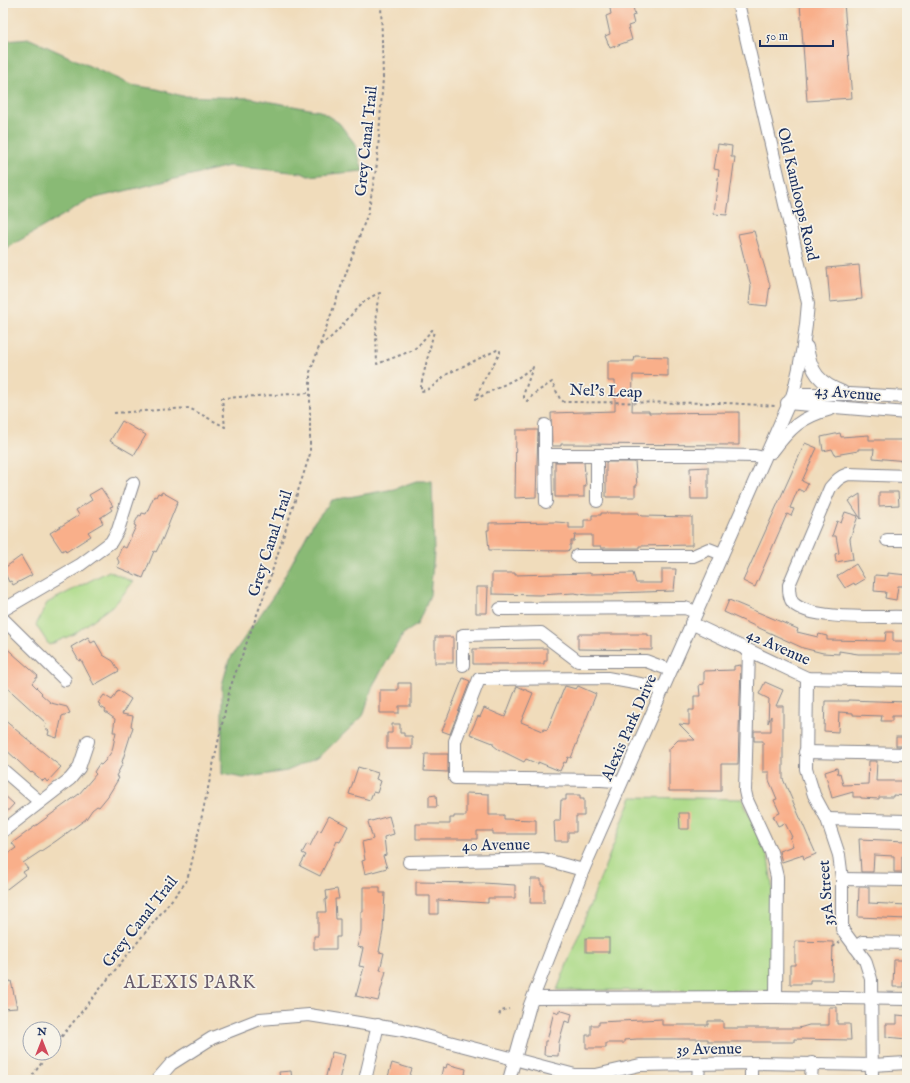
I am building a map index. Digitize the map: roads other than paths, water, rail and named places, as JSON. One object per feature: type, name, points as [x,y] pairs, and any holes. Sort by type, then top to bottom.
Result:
[{"type":"street","name":"Old Kamloops Road","points":[[738,3],[808,303],[806,338],[800,368],[790,398]]},
{"type":"street","points":[[806,338],[809,361],[812,370],[818,378],[831,388],[849,394]]},
{"type":"street","name":"43 Avenue","points":[[790,398],[849,394],[907,397]]},
{"type":"street","name":"43 Avenue","points":[[790,398],[837,408],[907,413]]},
{"type":"street","name":"Alexis Park Drive","points":[[508,1080],[533,998],[583,870],[790,398]]},
{"type":"street","points":[[545,455],[755,456],[762,464],[787,431],[802,419],[837,408]]},
{"type":"street","points":[[545,425],[546,502]]},
{"type":"street","points":[[597,455],[597,501]]},
{"type":"street","points":[[907,476],[848,474],[841,476],[835,481],[830,488],[789,585],[790,599],[794,604],[810,611],[841,616],[907,617]]},
{"type":"street","points":[[3,610],[80,565],[111,542],[118,530],[133,483]]},
{"type":"street","points":[[887,540],[907,540]]},
{"type":"street","points":[[577,556],[693,556],[709,550],[722,554]]},
{"type":"street","name":"42 Avenue","points":[[500,610],[685,608],[694,617],[749,651],[807,678],[907,680]]},
{"type":"street","points":[[3,619],[65,680]]},
{"type":"street","points":[[463,665],[462,635],[541,633],[578,661],[646,661],[670,670]]},
{"type":"street","points":[[749,651],[745,791],[747,800],[771,852],[776,877],[776,997]]},
{"type":"street","points":[[620,783],[601,780],[455,778],[455,741],[479,679],[607,678],[662,688]]},
{"type":"street","name":"35A Street","points":[[807,678],[806,769],[814,795],[827,820],[839,855],[842,879],[842,929],[865,960],[872,978],[872,1080]]},
{"type":"street","points":[[3,831],[75,774],[79,768],[88,741]]},
{"type":"street","points":[[805,752],[907,754]]},
{"type":"street","points":[[3,770],[40,802]]},
{"type":"street","points":[[827,820],[907,820]]},
{"type":"street","name":"40 Avenue","points":[[409,862],[543,859],[583,870]]},
{"type":"street","points":[[842,879],[907,880]]},
{"type":"street","points":[[855,947],[863,942],[907,943]]},
{"type":"street","points":[[533,998],[776,997],[907,999]]},
{"type":"street","name":"39 Avenue","points":[[157,1080],[171,1064],[212,1038],[260,1019],[309,1015],[378,1025],[578,1077],[623,1075],[640,1065],[812,1063],[872,1065],[907,1063]]},
{"type":"street","points":[[365,1080],[378,1025]]},
{"type":"street","points":[[751,1063],[751,1080]]},
{"type":"street","points":[[811,1080],[812,1063]]},
{"type":"street","points":[[698,1080],[699,1064]]},
{"type":"district","name":"ALEXIS PARK","points":[[190,982]]}]
